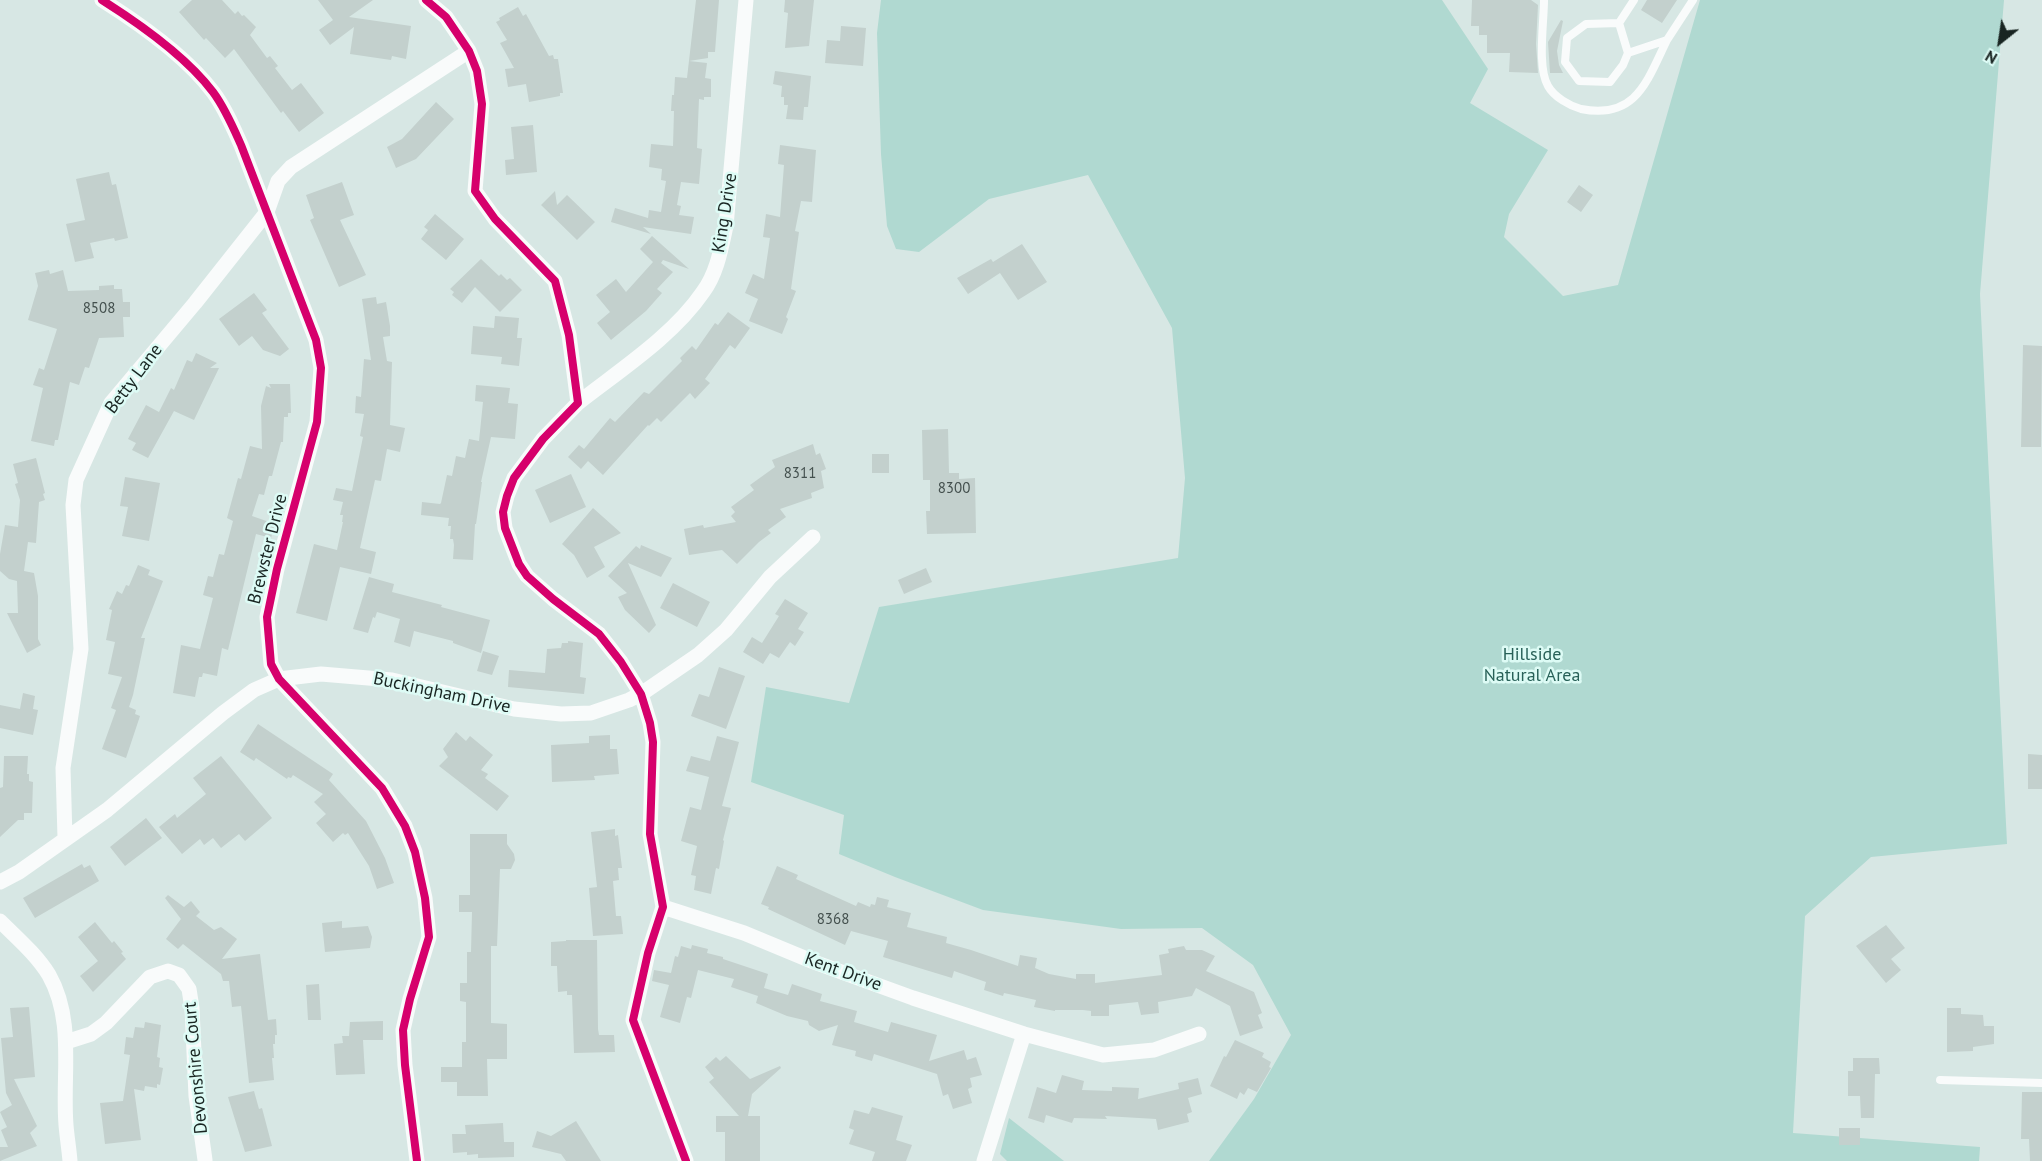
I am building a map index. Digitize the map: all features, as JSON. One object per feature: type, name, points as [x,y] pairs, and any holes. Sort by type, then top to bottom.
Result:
[{"type":"street","name":"Brewster Drive","points":[[102,0],[127,15],[162,43],[192,68],[213,91],[241,145],[316,340],[321,369],[317,422],[277,569],[267,617],[267,641],[271,664],[279,679],[382,788],[405,826],[415,852],[429,937],[403,1030],[417,1161]]},
{"type":"street","points":[[426,0],[446,17],[469,51],[477,71],[482,104],[475,191],[495,219],[555,281],[569,334],[578,403]]},
{"type":"street","name":"King Drive","points":[[663,907],[650,834],[653,742],[641,694],[621,662],[599,634],[527,576],[519,564],[505,528],[503,512],[514,478],[543,439],[578,403],[684,316],[705,290],[719,258],[726,226],[746,0]]},
{"type":"street","name":"Betty Lane","points":[[65,838],[63,768],[81,650],[73,504],[76,480],[111,403],[195,303],[267,212],[278,181],[291,166],[469,51]]},
{"type":"street","name":"Buckingham Drive","points":[[0,882],[19,872],[107,810],[254,690],[279,679],[321,674],[392,680],[514,709],[561,714],[591,713],[641,694],[698,655],[726,630],[770,578],[813,537]]},
{"type":"street","points":[[663,907],[648,953],[633,1020],[686,1161]]},
{"type":"street","name":"Kent Drive","points":[[663,907],[744,933],[912,998],[1024,1034],[1103,1055],[1154,1050],[1199,1034]]},
{"type":"street","points":[[0,921],[29,949],[49,976],[63,1017],[66,1042],[66,1124],[70,1161]]},
{"type":"street","name":"Devonshire Court","points":[[66,1042],[91,1034],[106,1023],[150,977],[168,971],[179,975],[189,989],[192,1008],[196,1096],[206,1160]]},
{"type":"street","points":[[984,1161],[1024,1034]]},
{"type":"lane","points":[[1544,0],[1542,68],[1548,87],[1562,100],[1578,108],[1602,112],[1629,104],[1639,94],[1667,40],[1693,0]]},
{"type":"lane","points":[[1619,23],[1586,24],[1567,38],[1565,62],[1579,81],[1610,82],[1623,65],[1628,53],[1619,23],[1634,0]]},
{"type":"lane","points":[[1628,53],[1667,40]]},
{"type":"lane","points":[[1940,1080],[2042,1083]]},
{"type":"green space","name":"Hillside Natural Area","points":[[881,0],[1442,0],[1488,69],[1470,103],[1548,150],[1509,214],[1504,237],[1563,296],[1618,285],[1700,0],[2004,0],[1980,294],[2007,844],[1871,857],[1805,916],[1793,1133],[1980,1147],[1979,1161],[1209,1161],[1254,1099],[1291,1035],[1253,965],[1202,928],[1121,929],[983,910],[839,854],[844,815],[751,782],[766,687],[849,703],[879,607],[1178,558],[1185,478],[1172,328],[1088,175],[989,199],[919,252],[896,249],[887,226],[881,154],[877,33]]},
{"type":"green space","points":[[1009,1118],[1064,1161],[1007,1161],[1000,1154]]},
{"type":"building","points":[[192,0],[222,0],[235,14],[238,11],[242,16],[244,15],[256,27],[250,35],[267,58],[270,56],[278,66],[275,68],[292,90],[301,83],[324,113],[299,132],[283,111],[281,113],[234,49],[225,58],[206,38],[204,40],[179,12]]},
{"type":"building","points":[[318,0],[373,0],[349,17],[411,26],[406,59],[392,56],[391,60],[350,54],[354,27],[330,45],[319,30],[333,20]]},
{"type":"building","points":[[696,0],[719,0],[715,52],[708,52],[708,58],[689,61],[707,63],[705,78],[711,79],[711,97],[704,97],[704,100],[699,99],[697,148],[702,149],[699,184],[681,182],[677,205],[681,206],[679,215],[694,217],[691,234],[643,227],[651,234],[611,222],[615,208],[648,218],[649,210],[661,212],[666,181],[661,180],[662,169],[649,167],[651,144],[673,146],[672,95],[674,95],[675,77],[687,78]]},
{"type":"building","points":[[785,0],[814,0],[809,46],[785,48],[788,13],[784,12]]},
{"type":"building","points":[[1472,0],[1531,0],[1538,5],[1536,44],[1538,73],[1509,72],[1510,53],[1487,53],[1487,35],[1479,35],[1479,26],[1471,26]]},
{"type":"building","points":[[1647,0],[1677,0],[1662,23],[1641,10]]},
{"type":"building","points":[[518,7],[523,16],[526,14],[549,56],[553,55],[554,59],[558,59],[563,93],[560,93],[560,96],[529,102],[526,84],[508,87],[505,69],[514,68],[500,43],[507,40],[496,22]]},
{"type":"building","points":[[1561,20],[1563,21],[1557,51],[1563,73],[1550,73],[1548,42]]},
{"type":"building","points":[[841,26],[866,28],[863,66],[825,63],[827,40],[840,41]]},
{"type":"building","points":[[775,71],[811,76],[808,107],[804,107],[803,120],[786,119],[788,105],[784,105],[784,97],[781,97],[782,86],[773,84]]},
{"type":"building","points":[[436,102],[454,119],[416,159],[396,168],[387,147],[402,139]]},
{"type":"building","points":[[533,125],[537,172],[506,175],[505,160],[514,159],[511,127]]},
{"type":"building","points":[[780,145],[816,150],[812,202],[801,201],[795,231],[799,232],[791,289],[796,291],[782,334],[749,321],[758,299],[745,293],[753,274],[764,279],[770,238],[763,237],[766,214],[780,217],[784,165],[778,164]]},
{"type":"building","points":[[109,172],[112,185],[116,184],[128,238],[115,241],[114,238],[90,243],[94,258],[75,262],[66,224],[85,220],[76,179]]},
{"type":"building","points":[[342,182],[354,215],[340,220],[366,275],[339,287],[310,220],[314,218],[306,195]]},
{"type":"building","points":[[1579,185],[1593,195],[1581,212],[1567,202]]},
{"type":"building","points":[[555,191],[557,205],[567,195],[595,222],[577,240],[541,205]]},
{"type":"building","points":[[435,214],[464,239],[446,260],[421,239],[428,230],[424,227]]},
{"type":"building","points":[[652,236],[689,269],[663,260],[661,263],[673,272],[657,289],[662,293],[646,311],[611,340],[597,323],[610,312],[596,295],[616,279],[626,292],[653,262],[640,249]]},
{"type":"building","points":[[1022,244],[1047,282],[1018,300],[1000,273],[968,294],[957,278],[991,259],[993,262]]},
{"type":"building","points":[[481,259],[499,276],[501,274],[507,280],[510,278],[522,290],[500,312],[475,287],[462,303],[452,295],[454,292],[450,289]]},
{"type":"building","points":[[49,270],[50,274],[63,270],[68,291],[99,290],[99,286],[114,285],[114,289],[122,289],[123,302],[130,302],[130,317],[123,317],[124,337],[99,338],[89,368],[85,367],[79,385],[70,382],[58,440],[55,440],[54,446],[31,441],[43,388],[33,385],[39,368],[44,370],[57,329],[28,320],[38,286],[35,273]]},
{"type":"building","points":[[254,293],[267,310],[262,313],[289,349],[280,356],[263,350],[252,336],[239,346],[219,319]]},
{"type":"building","points":[[376,297],[377,304],[386,302],[390,326],[390,336],[383,337],[387,361],[392,362],[390,425],[405,428],[400,452],[387,449],[381,481],[375,480],[360,548],[376,552],[371,574],[340,567],[327,621],[296,613],[314,544],[337,550],[343,522],[343,515],[340,515],[343,502],[333,500],[336,488],[352,491],[363,437],[360,436],[364,414],[355,413],[356,396],[361,397],[364,359],[371,360],[362,299]]},
{"type":"building","points":[[728,312],[750,328],[735,349],[730,345],[705,379],[710,383],[695,399],[690,393],[661,422],[657,418],[648,425],[603,475],[588,461],[581,469],[568,457],[579,445],[584,449],[610,418],[615,422],[644,392],[649,394],[682,361],[680,358],[692,346],[696,350],[715,323],[718,325]]},
{"type":"building","points":[[495,316],[519,318],[517,338],[522,338],[519,366],[501,364],[502,357],[471,354],[473,326],[494,328]]},
{"type":"building","points":[[2023,345],[2042,346],[2041,447],[2021,447]]},
{"type":"building","points":[[196,353],[217,363],[210,368],[219,368],[194,420],[174,411],[148,458],[132,450],[136,443],[128,439],[146,405],[159,412],[171,388],[174,390],[187,360],[192,362]]},
{"type":"building","points":[[269,384],[290,384],[291,413],[288,413],[288,417],[284,417],[283,442],[281,442],[272,476],[269,476],[264,495],[259,494],[252,516],[275,524],[271,538],[256,534],[228,650],[222,648],[217,676],[203,673],[202,677],[199,677],[195,697],[173,693],[181,645],[200,649],[213,598],[203,595],[208,576],[213,577],[219,554],[224,555],[233,521],[227,518],[250,446],[262,449],[261,406],[266,386],[271,388]]},
{"type":"building","points":[[476,385],[510,388],[508,403],[518,404],[515,439],[491,437],[481,482],[473,560],[453,559],[454,545],[453,539],[450,539],[449,518],[421,515],[422,502],[441,503],[447,475],[452,476],[456,456],[465,458],[469,439],[479,441],[483,402],[475,401]]},
{"type":"building","points":[[948,429],[949,473],[959,473],[959,479],[975,478],[976,533],[927,534],[926,511],[930,511],[930,480],[923,480],[922,430]]},
{"type":"building","points":[[813,444],[816,455],[820,453],[826,469],[821,471],[824,488],[811,493],[812,498],[780,509],[786,517],[768,530],[771,533],[737,564],[722,550],[689,555],[684,529],[736,522],[731,516],[735,512],[731,507],[754,490],[750,485],[775,467],[772,460]]},
{"type":"building","points":[[872,454],[889,454],[889,473],[872,473]]},
{"type":"building","points":[[36,458],[45,500],[39,502],[36,543],[28,542],[24,571],[34,573],[38,596],[38,639],[41,645],[27,653],[7,613],[18,613],[17,581],[9,579],[0,571],[0,554],[5,525],[18,527],[20,500],[15,484],[18,483],[13,464]]},
{"type":"building","points":[[571,474],[586,507],[550,523],[535,490]]},
{"type":"building","points":[[125,477],[160,483],[149,541],[122,536],[128,507],[120,506]]},
{"type":"building","points":[[593,508],[621,533],[594,547],[605,567],[587,578],[574,555],[562,544]]},
{"type":"building","points":[[641,545],[672,558],[661,577],[628,563],[656,625],[649,633],[625,610],[618,597],[627,593],[608,576],[636,546],[640,549]]},
{"type":"building","points":[[138,565],[150,570],[148,575],[163,581],[141,638],[145,638],[129,707],[136,710],[135,714],[140,716],[126,758],[102,749],[116,710],[111,708],[122,677],[108,674],[115,642],[106,640],[112,610],[109,609],[117,591],[122,594],[126,585],[129,586]]},
{"type":"building","points":[[926,568],[932,582],[904,594],[898,580]]},
{"type":"building","points":[[369,577],[394,584],[392,592],[490,620],[481,653],[453,643],[453,641],[414,631],[410,647],[394,642],[400,619],[377,612],[368,633],[353,629]]},
{"type":"building","points":[[673,583],[710,602],[697,627],[660,608]]},
{"type":"building","points":[[785,599],[808,613],[798,629],[804,632],[795,646],[790,642],[779,658],[770,653],[763,664],[743,652],[752,637],[762,643],[779,616],[775,614]]},
{"type":"building","points":[[568,641],[583,643],[580,677],[586,678],[584,694],[508,687],[509,670],[545,673],[547,649],[561,648],[562,643],[568,643]]},
{"type":"building","points":[[483,651],[499,656],[492,675],[477,671]]},
{"type":"building","points":[[719,667],[745,676],[726,729],[691,716],[699,694],[709,697]]},
{"type":"building","points":[[23,693],[35,696],[33,709],[38,710],[33,735],[0,728],[0,705],[20,709]]},
{"type":"building","points":[[258,724],[333,774],[329,780],[366,821],[385,858],[394,883],[377,889],[369,866],[348,833],[345,835],[343,833],[333,842],[316,823],[326,814],[314,802],[323,794],[293,775],[287,779],[256,758],[254,761],[240,752]]},
{"type":"building","points":[[456,732],[466,741],[470,736],[493,755],[481,770],[488,774],[485,778],[509,796],[497,811],[439,766],[448,757],[443,749]]},
{"type":"building","points":[[610,735],[610,749],[617,749],[619,774],[594,776],[595,780],[552,782],[551,745],[589,743],[589,736]]},
{"type":"building","points":[[717,736],[739,742],[722,806],[731,808],[719,869],[716,868],[711,894],[694,890],[696,876],[691,875],[697,846],[681,841],[690,807],[701,810],[709,777],[686,771],[691,756],[710,761]]},
{"type":"building","points":[[2028,754],[2042,755],[2042,789],[2028,789]]},
{"type":"building","points":[[4,756],[28,756],[27,774],[29,774],[29,781],[33,782],[32,813],[24,813],[24,820],[18,820],[0,837],[0,788],[3,787]]},
{"type":"building","points":[[221,756],[272,818],[245,841],[239,834],[221,848],[213,838],[204,845],[200,839],[182,854],[159,827],[175,814],[177,818],[206,794],[193,778]]},
{"type":"building","points":[[146,818],[162,838],[125,866],[110,847]]},
{"type":"building","points":[[615,829],[615,836],[618,835],[622,868],[618,868],[619,880],[613,881],[616,916],[621,916],[623,934],[593,936],[589,888],[597,887],[591,832]]},
{"type":"building","points":[[470,834],[507,834],[507,844],[515,860],[511,869],[500,869],[497,946],[491,946],[491,1023],[507,1024],[507,1059],[487,1059],[488,1096],[457,1096],[457,1082],[441,1082],[441,1067],[462,1067],[462,1042],[466,1042],[466,1002],[460,1001],[460,983],[467,983],[467,952],[471,952],[472,912],[459,912],[459,895],[470,895]]},
{"type":"building","points":[[82,864],[84,868],[90,865],[99,881],[35,918],[23,898]]},
{"type":"building","points":[[777,866],[798,875],[796,879],[856,906],[858,902],[870,907],[871,904],[875,905],[877,897],[889,900],[887,907],[911,913],[907,927],[947,937],[946,943],[1018,966],[1020,955],[1037,958],[1035,968],[1049,974],[1076,979],[1076,974],[1095,974],[1095,983],[1162,975],[1159,955],[1169,953],[1168,949],[1184,946],[1186,950],[1202,950],[1215,956],[1206,971],[1254,992],[1262,1013],[1258,1015],[1263,1028],[1240,1036],[1230,1006],[1196,988],[1192,996],[1158,1002],[1159,1013],[1141,1015],[1138,1002],[1109,1005],[1109,1016],[1091,1016],[1091,1011],[1055,1011],[1034,1007],[1036,1000],[1004,993],[1003,996],[984,990],[986,982],[954,971],[952,978],[883,957],[888,941],[851,931],[845,945],[761,904]]},
{"type":"building","points":[[168,895],[184,907],[191,901],[200,912],[196,916],[214,930],[221,927],[237,939],[222,959],[260,954],[268,1020],[276,1019],[277,1035],[275,1035],[275,1044],[273,1044],[274,1058],[272,1058],[274,1080],[249,1083],[241,1006],[232,1007],[229,981],[223,981],[221,974],[183,944],[178,949],[166,939],[181,919],[165,898]]},
{"type":"building","points":[[342,921],[342,928],[368,926],[372,937],[370,948],[325,952],[322,923]]},
{"type":"building","points":[[95,922],[112,943],[114,941],[126,959],[93,992],[80,976],[98,961],[78,937]]},
{"type":"building","points":[[1886,925],[1905,948],[1891,959],[1901,970],[1886,983],[1856,946]]},
{"type":"building","points":[[597,940],[598,1029],[599,1035],[614,1035],[615,1052],[574,1053],[572,995],[567,995],[567,991],[558,992],[557,966],[551,966],[551,942]]},
{"type":"building","points":[[692,945],[708,949],[707,953],[768,974],[764,988],[788,995],[792,984],[822,994],[820,1001],[857,1011],[854,1022],[888,1032],[891,1022],[937,1035],[929,1061],[964,1050],[967,1060],[976,1057],[982,1075],[970,1078],[972,1087],[968,1089],[972,1103],[953,1109],[948,1094],[943,1096],[937,1074],[874,1054],[872,1061],[855,1056],[856,1051],[832,1045],[838,1025],[819,1031],[809,1025],[808,1021],[787,1016],[756,1003],[758,996],[731,987],[734,979],[698,970],[691,998],[687,997],[680,1023],[660,1017],[669,985],[652,981],[654,970],[671,973],[675,956],[678,957],[681,946],[691,949]]},
{"type":"building","points":[[319,984],[321,1020],[308,1020],[306,985]]},
{"type":"building","points":[[29,1007],[35,1077],[14,1079],[37,1126],[30,1133],[37,1146],[0,1161],[0,1147],[8,1147],[1,1130],[7,1127],[0,1112],[12,1105],[6,1093],[1,1038],[13,1037],[10,1008]]},
{"type":"building","points":[[1947,1008],[1961,1008],[1961,1014],[1983,1015],[1984,1026],[1994,1026],[1994,1044],[1973,1047],[1973,1051],[1947,1052]]},
{"type":"building","points":[[383,1021],[383,1040],[363,1040],[365,1074],[336,1075],[334,1044],[343,1043],[342,1036],[349,1036],[350,1022]]},
{"type":"building","points":[[145,1022],[161,1025],[157,1057],[160,1058],[159,1067],[163,1068],[160,1085],[157,1084],[157,1088],[145,1086],[144,1091],[134,1089],[141,1140],[105,1144],[100,1103],[123,1101],[130,1055],[124,1054],[126,1037],[133,1038],[135,1027],[144,1028]]},
{"type":"building","points":[[1235,1040],[1264,1053],[1262,1057],[1271,1062],[1269,1067],[1271,1068],[1257,1092],[1248,1088],[1244,1095],[1240,1092],[1237,1099],[1210,1086],[1224,1056],[1226,1057]]},
{"type":"building","points":[[726,1056],[750,1079],[780,1066],[781,1068],[752,1094],[748,1116],[760,1116],[760,1161],[725,1161],[725,1132],[716,1132],[716,1116],[739,1116],[709,1082],[714,1078],[705,1067],[716,1057],[720,1061]]},
{"type":"building","points":[[1853,1058],[1879,1058],[1880,1074],[1875,1074],[1874,1118],[1861,1118],[1860,1096],[1848,1096],[1848,1071],[1853,1071]]},
{"type":"building","points":[[1062,1075],[1084,1081],[1082,1090],[1112,1091],[1112,1087],[1139,1088],[1138,1099],[1179,1089],[1178,1083],[1198,1078],[1202,1094],[1188,1098],[1192,1112],[1187,1114],[1189,1122],[1158,1130],[1156,1119],[1105,1116],[1107,1119],[1074,1118],[1072,1123],[1046,1115],[1044,1123],[1028,1118],[1037,1087],[1056,1093]]},
{"type":"building","points":[[254,1091],[259,1109],[262,1108],[272,1146],[245,1152],[228,1097]]},
{"type":"building","points":[[2022,1092],[2042,1092],[2042,1161],[2030,1161],[2029,1139],[2021,1139]]},
{"type":"building","points":[[872,1107],[903,1116],[896,1140],[912,1145],[906,1161],[872,1161],[875,1152],[849,1144],[854,1130],[849,1128],[854,1110],[869,1114]]},
{"type":"building","points":[[576,1121],[601,1161],[566,1161],[561,1154],[532,1147],[537,1131],[551,1136]]},
{"type":"building","points":[[503,1123],[504,1142],[514,1142],[514,1157],[478,1158],[478,1154],[453,1153],[452,1134],[466,1134],[465,1125]]},
{"type":"building","points":[[1839,1128],[1860,1128],[1860,1145],[1839,1145]]},
{"type":"cycle path","points":[[102,0],[147,30],[176,53],[217,98],[241,145],[316,340],[321,368],[317,422],[277,569],[267,617],[271,664],[279,679],[382,788],[405,826],[415,852],[425,898],[429,937],[403,1030],[417,1161]]},
{"type":"cycle path","points":[[426,0],[446,17],[469,51],[477,71],[482,104],[475,191],[495,219],[555,281],[569,335],[578,403],[543,439],[514,478],[503,512],[505,528],[519,564],[527,576],[599,634],[621,662],[641,694],[650,723],[653,742],[650,834],[663,907],[648,953],[633,1020],[686,1161]]}]
